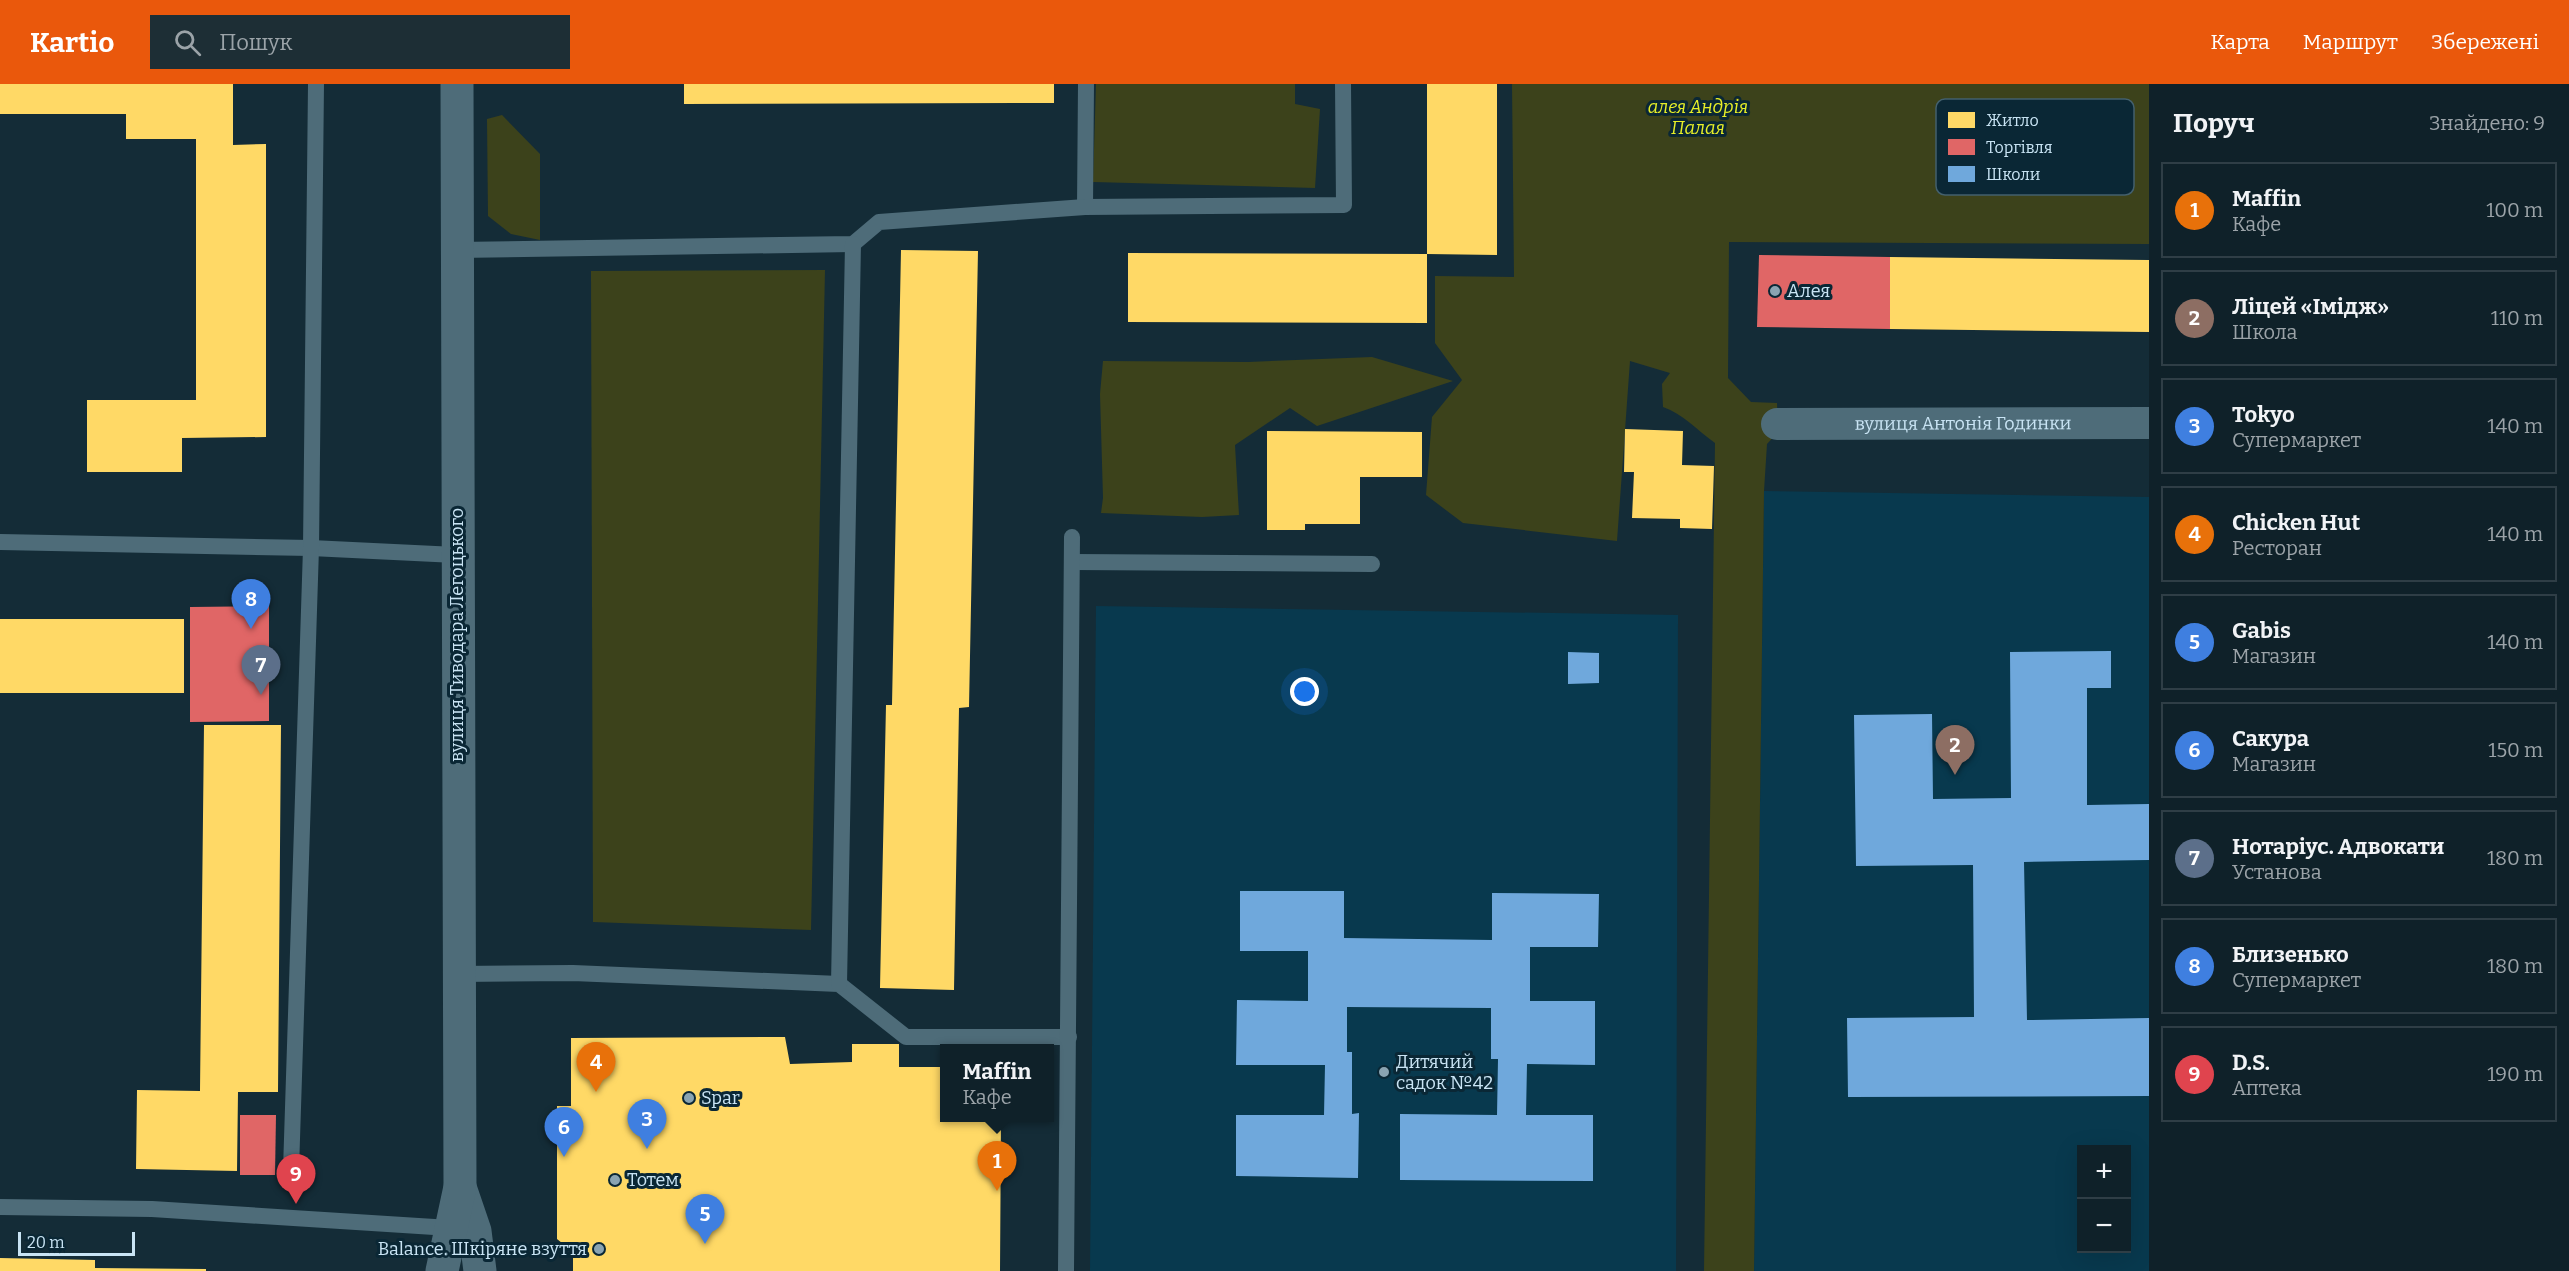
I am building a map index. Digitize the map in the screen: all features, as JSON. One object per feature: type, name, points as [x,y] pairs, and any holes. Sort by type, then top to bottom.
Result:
[{"type":"street","name":"вулиця Тиводара Легоцького","points":[[442,1271],[460,1187],[456,555],[457,84]]},
{"type":"street","name":"вулиця Антонія Годинки","points":[[1777,424],[2149,423]]},
{"type":"street","name":"вулиця Тиводара Легоцького","points":[[460,1187],[475,1231],[480,1271]]},
{"type":"lane","points":[[291,1170],[311,548],[316,84]]},
{"type":"lane","points":[[1085,207],[1086,84]]},
{"type":"lane","points":[[456,250],[853,244],[879,222],[1085,207],[1344,205],[1343,84]]},
{"type":"lane","points":[[839,984],[853,244]]},
{"type":"lane","points":[[1065,1271],[1072,537]]},
{"type":"lane","points":[[0,542],[311,548],[456,555]]},
{"type":"lane","points":[[1073,562],[1372,564]]},
{"type":"lane","points":[[458,974],[573,973],[839,984],[906,1037],[1069,1037]]},
{"type":"lane","points":[[0,1207],[152,1209],[450,1228]]},
{"type":"shaded area","points":[[1764,491],[2149,497],[2149,1271],[1754,1271]]},
{"type":"shaded area","name":"Дитячий садок №42","points":[[1096,606],[1678,615],[1676,1271],[1090,1271]]},
{"type":"green space","points":[[1096,84],[1295,84],[1295,104],[1320,109],[1315,188],[1093,182]]},
{"type":"green space","name":"алея Андрія Палая","points":[[1512,84],[2149,84],[2149,244],[1729,242],[1728,378],[1751,402],[1777,403],[1778,432],[1767,444],[1764,491],[1754,1271],[1704,1271],[1715,443],[1683,418],[1663,407],[1662,384],[1670,373],[1630,361],[1617,541],[1463,523],[1426,495],[1432,417],[1462,380],[1435,343],[1435,276],[1514,277]]},
{"type":"green space","points":[[502,115],[540,154],[540,240],[511,234],[488,216],[487,119]]},
{"type":"green space","points":[[825,270],[811,930],[593,922],[591,271]]},
{"type":"green space","points":[[1372,357],[1453,381],[1317,426],[1290,408],[1235,445],[1239,515],[1202,517],[1101,513],[1103,498],[1100,394],[1103,361],[1248,362]]},
{"type":"building: Житло","points":[[0,84],[233,84],[233,145],[266,144],[266,437],[182,438],[182,472],[87,472],[87,400],[196,400],[196,139],[126,139],[126,114],[0,114]]},
{"type":"building: Житло","points":[[684,84],[1054,84],[1054,103],[684,104]]},
{"type":"building: Житло","points":[[1427,84],[1497,84],[1497,255],[1427,254]]},
{"type":"building: Житло","points":[[901,250],[978,251],[969,707],[959,708],[954,990],[880,988],[886,705],[892,705]]},
{"type":"building: Житло","points":[[1128,253],[1427,254],[1427,323],[1128,322]]},
{"type":"building: Житло","points":[[1890,257],[2149,260],[2149,332],[1890,329]]},
{"type":"building: Житло","points":[[1625,429],[1683,431],[1682,465],[1714,466],[1712,529],[1680,528],[1680,519],[1632,518],[1634,472],[1624,472]]},
{"type":"building: Житло","points":[[1267,431],[1422,432],[1422,477],[1360,477],[1360,524],[1305,524],[1305,530],[1267,530]]},
{"type":"building: Житло","points":[[0,619],[184,619],[184,693],[0,693]]},
{"type":"building: Житло","points":[[204,725],[281,725],[278,1092],[238,1092],[237,1171],[136,1169],[137,1090],[200,1091]]},
{"type":"building: Житло","points":[[785,1037],[790,1064],[852,1062],[852,1044],[899,1044],[899,1067],[940,1067],[940,1122],[1001,1122],[1000,1271],[573,1271],[573,1252],[557,1239],[557,1106],[571,1106],[571,1038]]},
{"type":"building: Житло","points":[[0,1258],[95,1260],[95,1268],[206,1269],[206,1271],[0,1271]]},
{"type":"building: Торгівля","points":[[1759,255],[1890,257],[1890,329],[1757,327]]},
{"type":"building: Торгівля","points":[[269,606],[269,721],[190,722],[190,607]]},
{"type":"building: Торгівля","points":[[240,1115],[276,1115],[275,1175],[240,1175]]},
{"type":"building: Школи","points":[[2111,651],[2111,688],[2087,688],[2087,805],[2149,804],[2149,860],[2024,862],[2027,1020],[2149,1018],[2149,1096],[1848,1097],[1847,1018],[1974,1017],[1973,865],[1856,866],[1854,715],[1932,714],[1933,799],[2011,798],[2010,652]]},
{"type":"building: Школи","points":[[1568,652],[1599,653],[1599,683],[1568,684]]},
{"type":"building: Школи","points":[[1240,891],[1344,891],[1344,938],[1492,940],[1492,893],[1599,894],[1598,947],[1530,947],[1530,1001],[1595,1001],[1595,1065],[1527,1064],[1526,1115],[1593,1115],[1593,1181],[1400,1180],[1400,1114],[1497,1115],[1498,1059],[1491,1059],[1491,1008],[1347,1007],[1347,1052],[1352,1052],[1352,1114],[1359,1113],[1358,1178],[1236,1176],[1236,1115],[1324,1115],[1325,1065],[1236,1065],[1237,1000],[1308,1001],[1308,951],[1240,951]]},
{"type":"place","name":"Алея","points":[[1775,291]]},
{"type":"place","name":"Близенько","points":[[251,629]]},
{"type":"place","name":"Нотаріус. Адвокати","points":[[261,695]]},
{"type":"place","name":"Ліцей «Імідж»","points":[[1955,775]]},
{"type":"place","name":"Дитячий садок №42","points":[[1384,1072]]},
{"type":"place","name":"Chicken Hut","points":[[596,1092]]},
{"type":"place","name":"Spar","points":[[689,1098]]},
{"type":"place","name":"Tokyo","points":[[647,1149]]},
{"type":"place","name":"Сакура","points":[[564,1157]]},
{"type":"place","name":"Тотем","points":[[615,1180]]},
{"type":"place","name":"Maffin","points":[[997,1191]]},
{"type":"place","name":"D.S.","points":[[296,1204]]},
{"type":"place","name":"Gabis","points":[[705,1244]]},
{"type":"place","name":"Balance. Шкіряне взуття","points":[[599,1249]]}]
